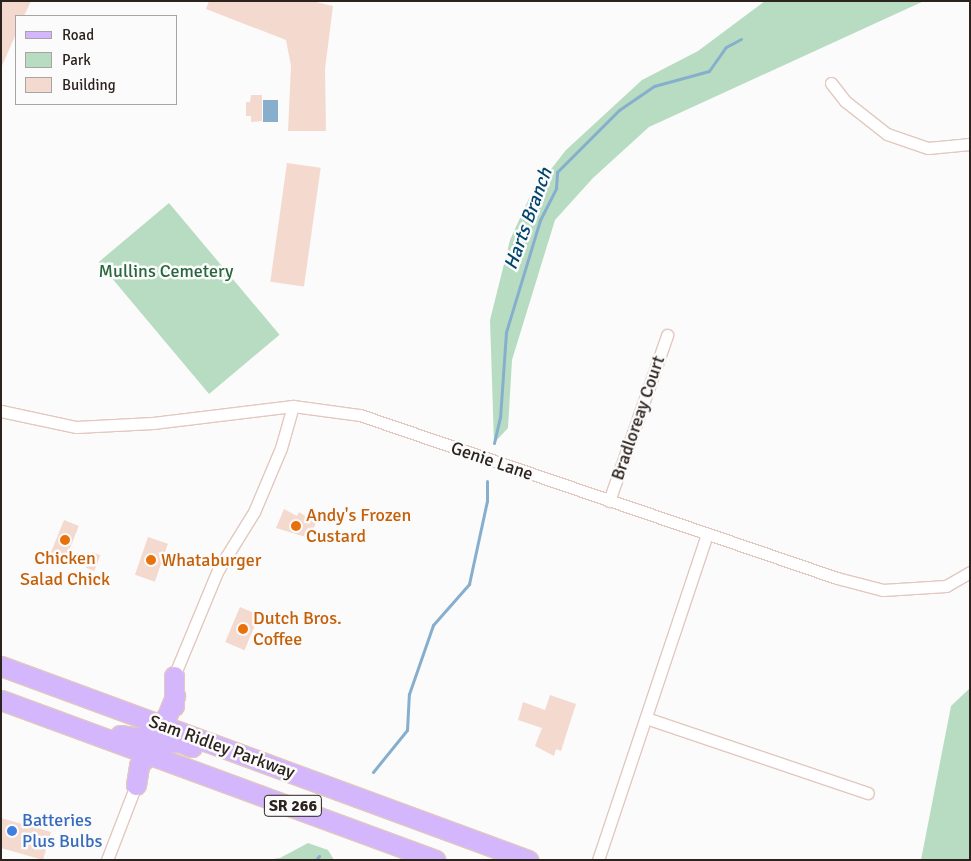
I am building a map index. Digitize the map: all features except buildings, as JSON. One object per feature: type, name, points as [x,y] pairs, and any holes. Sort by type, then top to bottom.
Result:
[{"type":"main road","name":"Sam Ridley Parkway","points":[[1,666],[528,860]]},
{"type":"main road","points":[[174,676],[176,713],[188,726],[291,765],[317,782]]},
{"type":"main road","points":[[128,712],[156,707],[174,676]]},
{"type":"main road","points":[[1,700],[8,696],[130,738],[147,736],[162,725],[175,696]]},
{"type":"main road","name":"Sam Ridley Parkway","points":[[1,700],[150,753],[436,860]]},
{"type":"main road","points":[[136,786],[139,765],[150,753],[160,743],[179,742],[300,784],[317,782]]},
{"type":"main road","points":[[136,786],[147,769],[173,762]]},
{"type":"street","points":[[831,83],[845,101],[887,134],[928,148],[970,144]]},
{"type":"street","name":"Bradloreay Court","points":[[609,501],[667,335]]},
{"type":"street","points":[[174,676],[218,570],[254,512],[281,448],[293,406]]},
{"type":"street","name":"Genie Lane","points":[[1,411],[76,427],[153,423],[293,406],[360,415],[707,534],[883,590],[946,586],[970,572]]},
{"type":"street","points":[[598,860],[707,534]]},
{"type":"street","points":[[646,718],[868,793]]},
{"type":"street","points":[[107,860],[136,786]]},
{"type":"green space","points":[[765,1],[924,1],[649,127],[593,178],[555,220],[512,360],[508,428],[494,443],[490,320],[510,240],[530,196],[566,150],[642,80],[698,51]]},
{"type":"green space","name":"Mullins Cemetery","points":[[169,203],[280,335],[209,394],[99,262]]},
{"type":"green space","points":[[970,688],[970,860],[921,860],[951,706]]},
{"type":"green space","points":[[308,843],[328,850],[334,860],[266,860],[280,858]]},
{"type":"water","points":[[263,100],[278,100],[278,122],[263,122]]},
{"type":"waterway","name":"Harts Branch","points":[[494,443],[500,418],[506,332],[540,220],[556,188],[557,172],[619,110],[654,86],[709,71],[726,47],[741,39]]},
{"type":"waterway","name":"Harts Branch","points":[[373,772],[407,730],[409,694],[433,625],[469,584],[487,501],[487,481]]},
{"type":"waterway","name":"Harts Branch","points":[[316,860],[319,856]]},
{"type":"place","name":"Andy's Frozen Custard","points":[[296,526]]},
{"type":"place","name":"Chicken Salad Chick","points":[[65,540]]},
{"type":"place","name":"Whataburger","points":[[151,560]]},
{"type":"place","name":"Dutch Bros. Coffee","points":[[243,629]]},
{"type":"place","name":"Batteries Plus Bulbs","points":[[12,831]]}]
